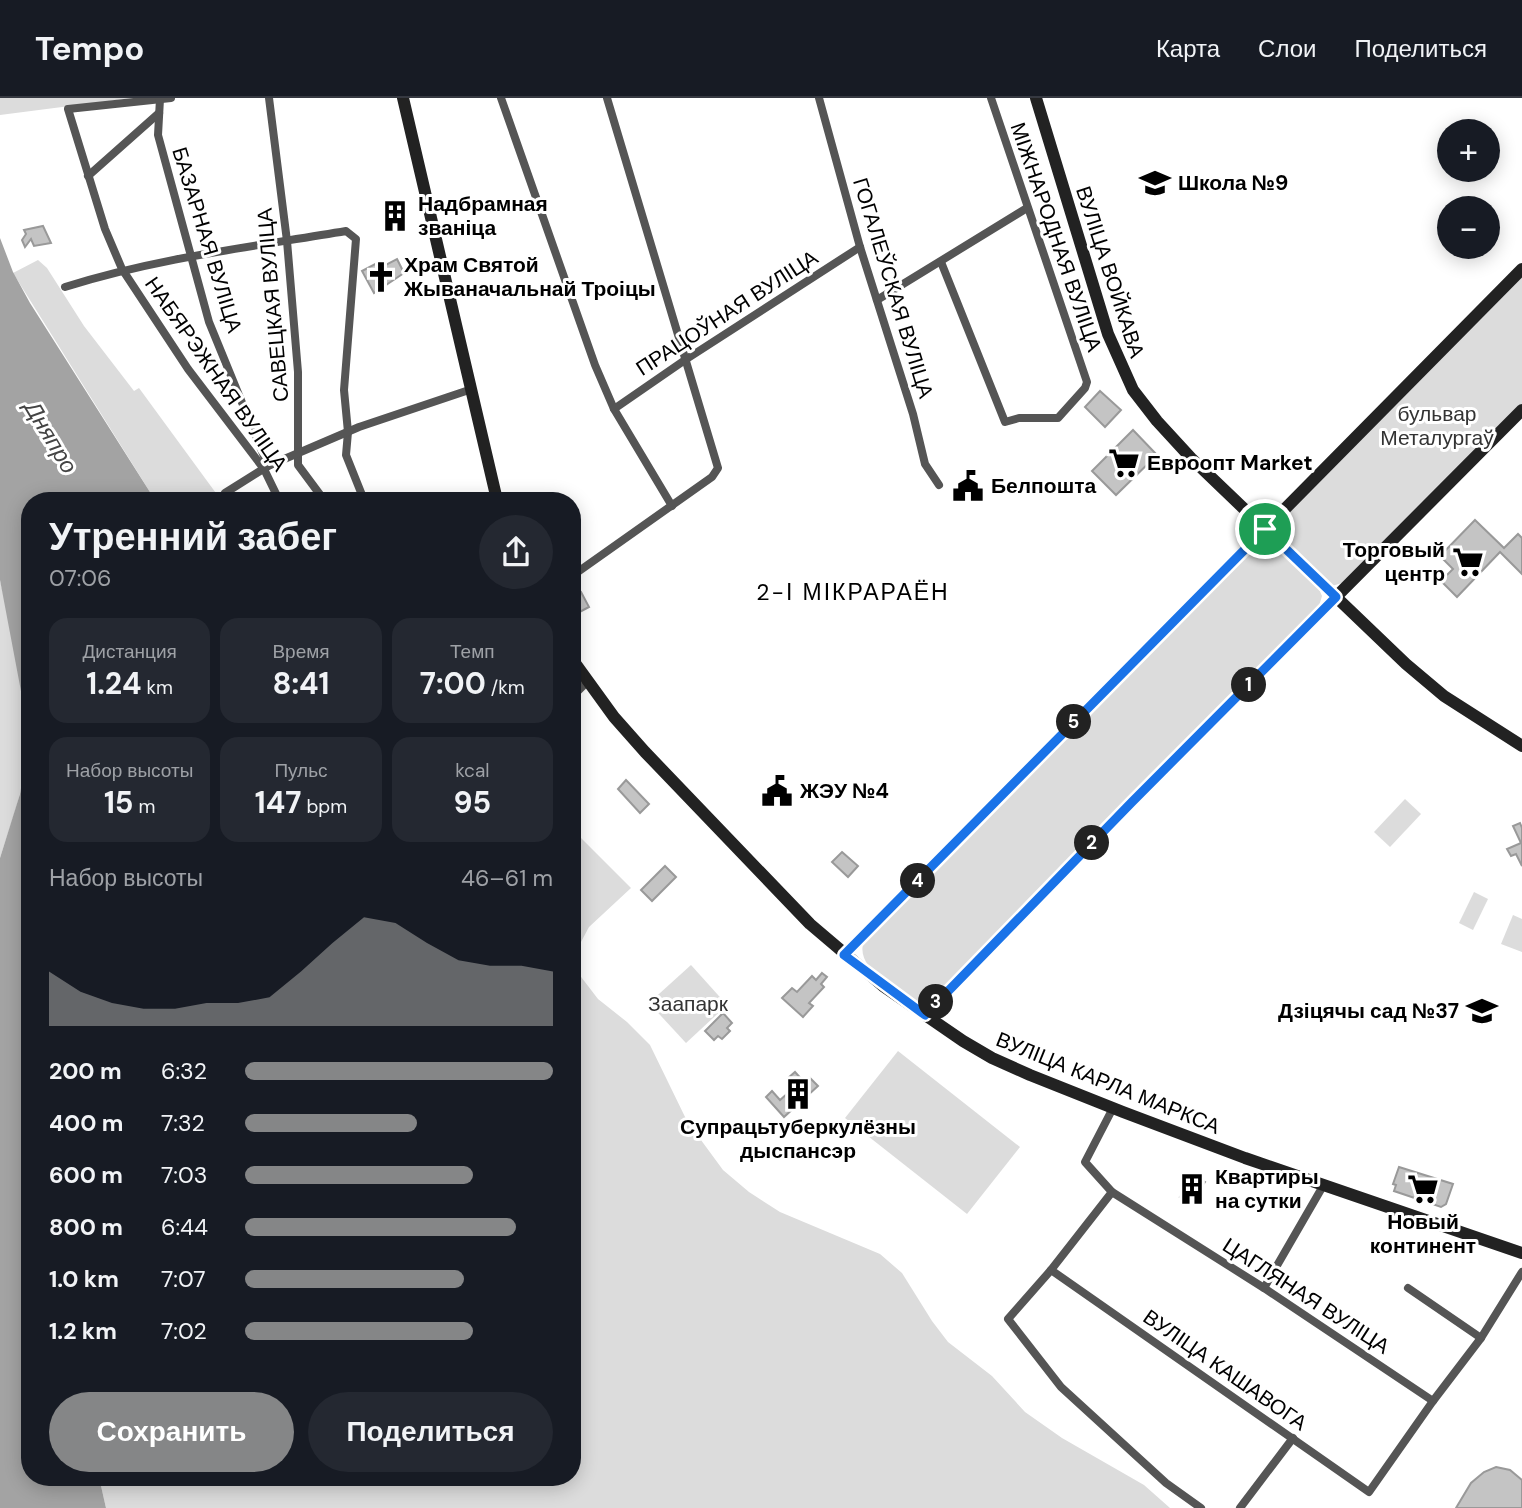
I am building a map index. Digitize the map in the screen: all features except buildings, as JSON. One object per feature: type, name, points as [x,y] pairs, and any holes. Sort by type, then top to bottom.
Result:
[{"type":"main road","points":[[403,98],[495,492]]},
{"type":"main road","name":"ВУЛІЦА ВОЙКАВА","points":[[1036,98],[1108,334],[1126,378],[1168,433],[1427,683],[1522,746]]},
{"type":"main road","points":[[844,955],[1522,269]]},
{"type":"main road","points":[[925,1015],[1132,802],[1522,410]]},
{"type":"main road","name":"ВУЛІЦА КАРЛА МАРКСА","points":[[581,673],[645,752],[810,924],[844,955],[925,1015],[992,1058],[1113,1108],[1323,1186],[1522,1253]]},
{"type":"street","points":[[160,99],[171,98]]},
{"type":"street","name":"САВЕЦКАЯ ВУЛІЦА","points":[[269,98],[287,241],[298,372],[298,465],[317,492]]},
{"type":"street","points":[[501,98],[595,365],[614,409],[672,506]]},
{"type":"street","points":[[581,570],[712,477],[718,468],[607,98]]},
{"type":"street","name":"ГОГАЛЕЎСКАЯ ВУЛІЦА","points":[[819,98],[860,247],[913,414],[925,464],[939,485]]},
{"type":"street","name":"МІЖНАРОДНАЯ ВУЛІЦА","points":[[941,262],[1005,422],[1019,418],[1058,418],[1085,388],[1087,382],[991,98]]},
{"type":"street","name":"НАБЯРЭЖНАЯ ВУЛІЦА","points":[[160,99],[68,109],[105,229],[122,269],[188,369],[266,468],[276,492]]},
{"type":"street","name":"БАЗАРНАЯ ВУЛІЦА","points":[[160,99],[158,135],[193,255],[209,322],[266,468]]},
{"type":"street","points":[[88,176],[159,113]]},
{"type":"street","points":[[877,300],[1027,208]]},
{"type":"street","points":[[65,287],[122,269],[346,231],[356,239],[344,390],[348,432],[346,455],[362,492]]},
{"type":"street","name":"ПРАЦОЎНАЯ ВУЛІЦА","points":[[614,409],[860,247]]},
{"type":"street","points":[[227,492],[266,468],[348,432],[469,390]]},
{"type":"street","points":[[581,688],[587,682]]},
{"type":"street","name":"ЦАГЛЯНАЯ ВУЛІЦА","points":[[1113,1108],[1085,1162],[1112,1192],[1264,1287],[1433,1401]]},
{"type":"street","points":[[1264,1287],[1323,1186]]},
{"type":"street","points":[[1112,1192],[1051,1270],[1008,1319],[1061,1387],[1166,1483],[1201,1508]]},
{"type":"street","name":"ВУЛІЦА КАШАВОГА","points":[[1051,1270],[1369,1492],[1433,1401]]},
{"type":"street","points":[[1433,1401],[1481,1338],[1522,1272]]},
{"type":"street","points":[[1408,1289],[1481,1338]]},
{"type":"street","points":[[1240,1508],[1293,1438]]},
{"type":"green space","points":[[0,98],[132,98],[0,115]]},
{"type":"green space","points":[[38,260],[47,268],[84,326],[134,391],[139,388],[215,492],[150,492],[13,273]]},
{"type":"green space","name":"бульвар Металургаў","points":[[1522,276],[1522,404],[1345,582],[1332,586],[1281,538],[1281,520]]},
{"type":"green space","points":[[1265,543],[1276,546],[1319,589],[1322,596],[1319,606],[932,1000],[916,1001],[880,978],[866,962],[863,944],[1255,546]]},
{"type":"green space","points":[[0,580],[21,675],[21,789],[0,858]]},
{"type":"green space","points":[[1405,799],[1421,814],[1390,847],[1374,832]]},
{"type":"green space","points":[[581,838],[631,888],[589,927],[581,942]]},
{"type":"green space","points":[[1474,892],[1488,899],[1473,930],[1459,923]]},
{"type":"green space","points":[[1513,915],[1522,919],[1522,952],[1501,944]]},
{"type":"green space","name":"Заапарк","points":[[691,965],[727,1005],[686,1043],[649,1003]]},
{"type":"green space","points":[[581,977],[598,999],[650,1045],[687,1121],[723,1170],[749,1192],[780,1212],[880,1254],[902,1273],[948,1342],[992,1376],[1025,1412],[1062,1438],[1144,1485],[1170,1508],[106,1508],[101,1486],[581,1486]]},
{"type":"green space","points":[[898,1051],[1020,1147],[967,1214],[845,1118]]},
{"type":"water","name":"Дняпро","points":[[0,238],[13,272],[30,303],[150,492],[21,492],[21,691],[0,580]]},
{"type":"water","points":[[21,788],[21,1486],[101,1486],[106,1508],[0,1508],[0,858]]},
{"type":"place","name":"Школа №9","points":[[1155,183]]},
{"type":"place","name":"Надбрамная званіца","points":[[395,216]]},
{"type":"place","name":"Храм Святой Жываначальнай Троіцы","points":[[381,277]]},
{"type":"place","name":"Евроопт Market","points":[[1124,463]]},
{"type":"place","name":"Белпошта","points":[[968,486]]},
{"type":"place","name":"Торговый центр","points":[[1468,562]]},
{"type":"place","name":"ЖЭУ №4","points":[[777,791]]},
{"type":"place","name":"Дзіцячы сад №37","points":[[1482,1011]]},
{"type":"place","name":"Супрацьтуберкулёзны дыспансэр","points":[[798,1094]]},
{"type":"place","name":"Квартиры на сутки","points":[[1192,1189]]},
{"type":"place","name":"Новый континент","points":[[1423,1189]]},
{"type":"district","name":"2-І МІКРАРАЁН","points":[[853,592]]},
{"type":"route","points":[[1265,529],[1336,597],[948,988],[925,1015],[844,955],[1265,529]]}]
